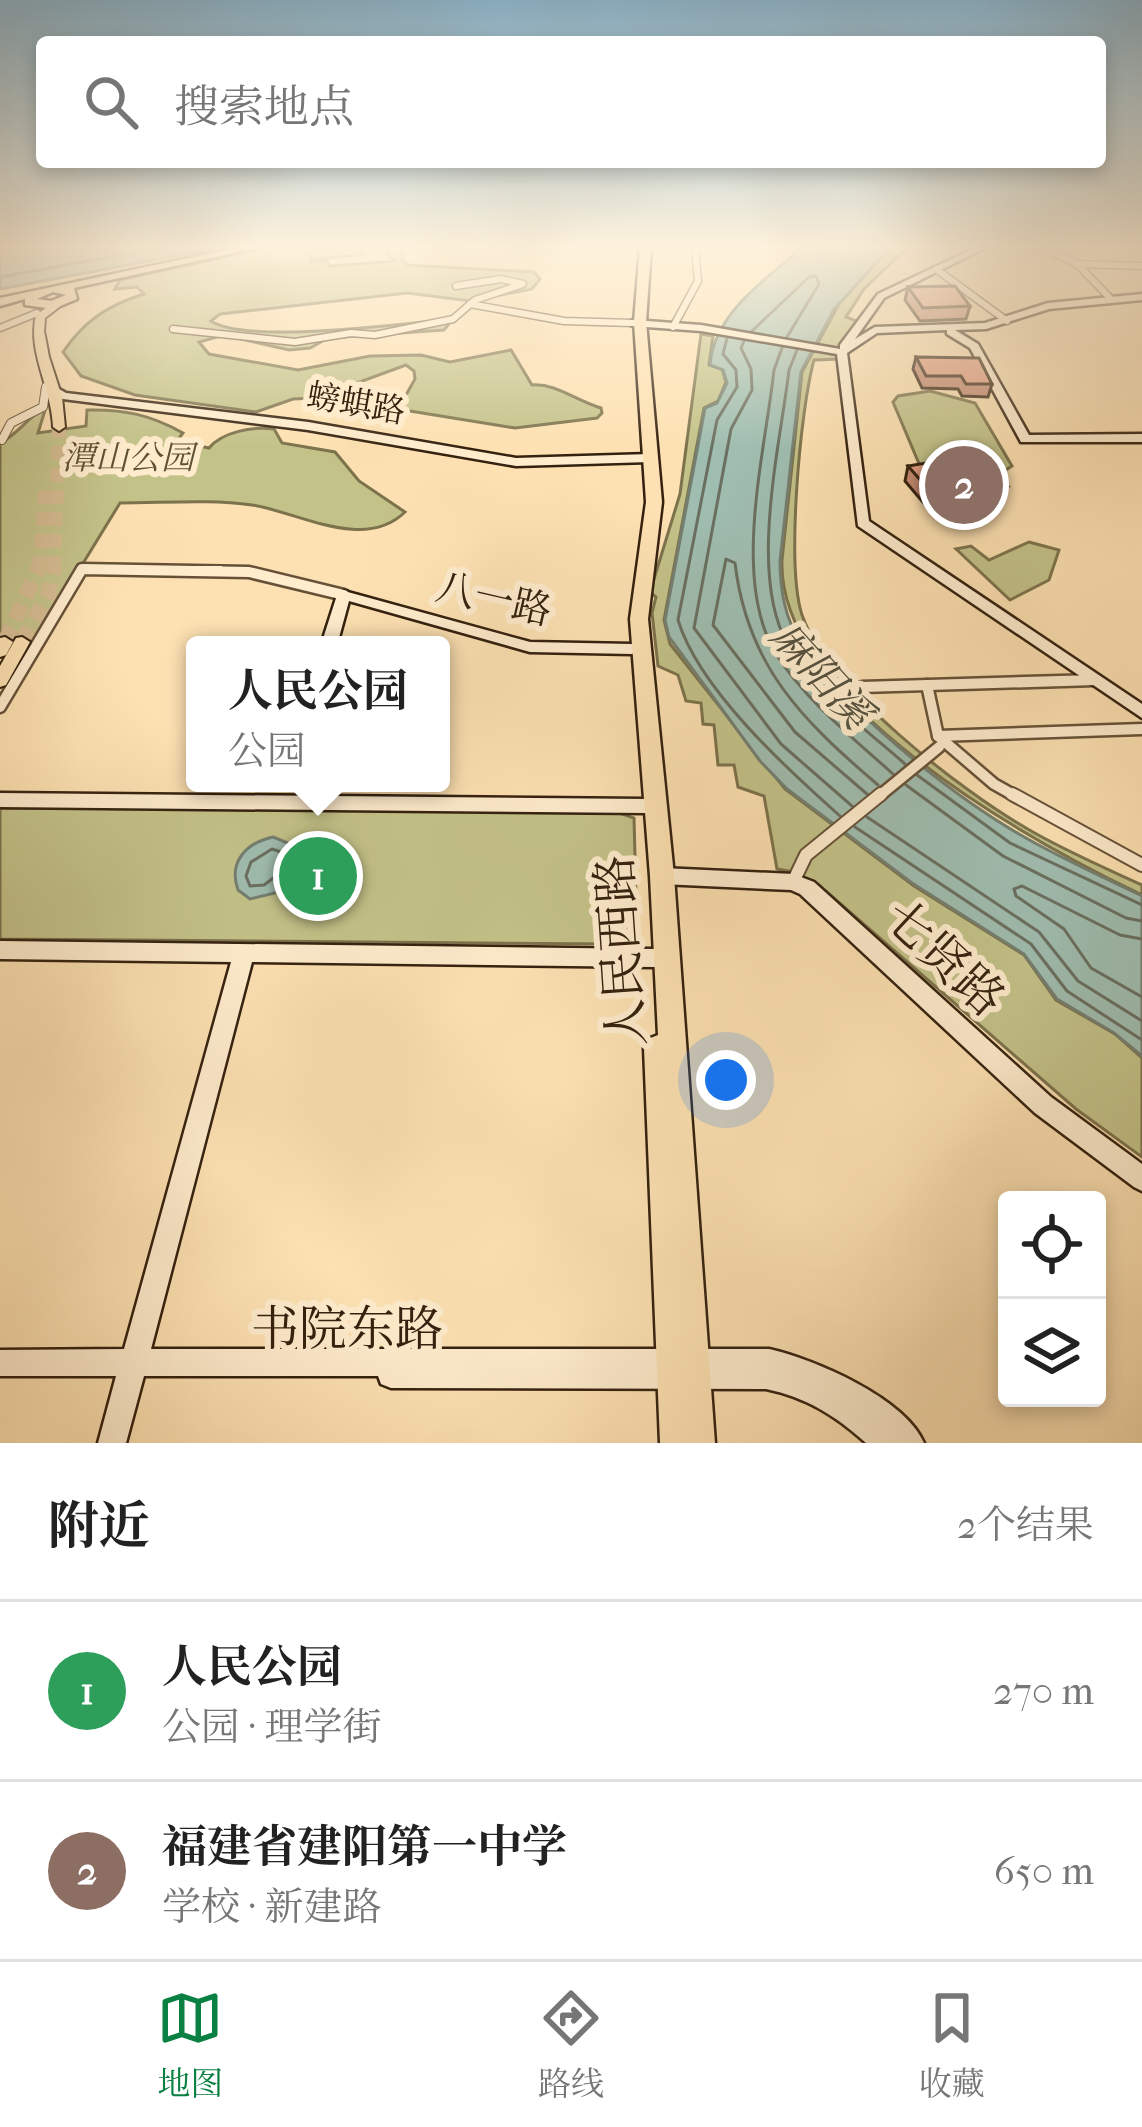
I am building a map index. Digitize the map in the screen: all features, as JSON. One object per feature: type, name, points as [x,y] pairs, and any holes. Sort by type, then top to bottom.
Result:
[{"type":"highway","points":[[638,314],[646,456]]},
{"type":"highway","name":"人民西路","points":[[646,456],[647,502],[631,599],[632,649],[684,1368],[697,1443]]},
{"type":"highway","name":"人民西路","points":[[646,456],[654,515],[639,619],[662,876],[684,1368],[678,1443]]},
{"type":"main road","points":[[35,314],[41,352],[61,396],[53,428]]},
{"type":"main road","points":[[867,314],[838,352],[863,523],[1142,712]]},
{"type":"main road","points":[[974,346],[975,336],[1025,314]]},
{"type":"main road","points":[[638,323],[838,352],[875,330],[1001,323]]},
{"type":"main road","points":[[932,328],[958,334],[974,346],[1025,439],[1142,438]]},
{"type":"main road","points":[[61,396],[308,425],[517,462],[646,456]]},
{"type":"main road","points":[[332,636],[344,596]]},
{"type":"main road","name":"八一路","points":[[344,596],[530,647],[632,649]]},
{"type":"main road","points":[[0,680],[9,645]]},
{"type":"main road","points":[[0,800],[284,793],[645,806]]},
{"type":"main road","points":[[662,876],[793,882]]},
{"type":"main road","name":"七贤路","points":[[793,882],[807,888],[1043,1105],[1142,1179]]},
{"type":"main road","points":[[0,950],[654,958]]},
{"type":"main road","points":[[112,1443],[244,953]]},
{"type":"main road","points":[[684,1368],[769,1362],[807,1370],[847,1390],[910,1443]]},
{"type":"main road","name":"书院东路","points":[[0,1368],[684,1368]]},
{"type":"main road","points":[[684,1368],[788,1378],[842,1404],[886,1443]]},
{"type":"street","points":[[0,328],[32,314]]},
{"type":"street","points":[[0,328],[32,314]]},
{"type":"street","points":[[173,329],[295,341],[351,333],[374,335],[400,327],[435,325],[463,314]]},
{"type":"street","points":[[527,314],[564,321],[638,323]]},
{"type":"street","points":[[673,326],[679,314]]},
{"type":"street","points":[[991,314],[1001,323]]},
{"type":"street","points":[[2,440],[11,423],[44,407],[42,394],[61,396]]},
{"type":"street","points":[[0,707],[82,569],[250,572],[314,582],[344,596]]},
{"type":"street","points":[[862,687],[1095,680]]},
{"type":"street","points":[[927,685],[939,742],[994,784],[1142,866]]},
{"type":"street","points":[[793,882],[806,855],[939,742],[1142,729]]},
{"type":"green space","name":"潭山公园","points":[[220,314],[211,321],[230,328],[291,332],[453,319],[444,330],[328,338],[310,348],[289,350],[224,335],[199,342],[209,354],[298,370],[370,356],[421,355],[450,362],[511,350],[532,385],[558,390],[601,408],[602,413],[597,418],[515,428],[398,409],[415,379],[406,365],[316,398],[293,399],[256,412],[135,395],[81,376],[63,352],[98,316]]},
{"type":"green space","points":[[833,314],[848,314],[857,321],[840,359],[814,360],[804,414],[795,562],[802,615],[816,643],[866,704],[933,763],[1026,828],[1142,885],[1142,895],[978,803],[864,714],[820,665],[791,613],[782,560],[802,372]]},
{"type":"green space","points":[[701,334],[713,336],[709,365],[722,369],[726,382],[718,401],[704,408],[664,620],[670,644],[785,789],[914,886],[1024,955],[1056,1000],[1115,1034],[1142,1058],[1142,1157],[1076,1109],[819,885],[777,869],[764,796],[738,787],[734,765],[718,765],[714,725],[703,724],[701,703],[686,701],[678,675],[658,666],[652,613],[656,597],[650,592],[680,494]]},
{"type":"green space","points":[[930,391],[975,403],[1012,466],[993,478],[1001,478],[1008,486],[982,488],[975,480],[920,466],[893,402],[898,396]]},
{"type":"green space","name":"潭山公园","points":[[46,407],[38,433],[86,426],[87,410],[148,418],[183,433],[177,441],[209,448],[239,431],[274,429],[282,443],[335,452],[359,481],[405,512],[370,529],[351,529],[252,505],[120,503],[39,635],[0,635],[0,443]]},
{"type":"green space","points":[[1029,542],[1059,550],[1049,580],[1010,600],[956,549],[971,546],[989,560]]},
{"type":"green space","points":[[0,808],[611,810],[634,818],[637,934],[614,944],[0,939]]},
{"type":"water","name":"麻阳溪","points":[[730,314],[831,314],[801,372],[780,561],[790,622],[817,666],[841,693],[930,773],[1019,834],[1142,896],[1142,1056],[1057,999],[1024,954],[912,883],[787,789],[760,761],[669,637],[665,620],[705,408],[717,403],[727,383],[723,370],[710,365]]},
{"type":"water","points":[[273,837],[295,846],[298,866],[279,892],[250,899],[238,890],[235,871],[247,849]]},
{"type":"building","points":[[916,357],[979,358],[992,384],[966,384],[961,376],[926,376]]},
{"type":"building","points":[[938,461],[973,493],[937,499],[908,466]]},
{"type":"tunnel","points":[[54,570],[59,427]]},
{"type":"tunnel","points":[[39,570],[45,487]]},
{"type":"tunnel","points":[[5,642],[39,567]]},
{"type":"tunnel","points":[[22,642],[48,595],[54,567]]},
{"type":"place","name":"福建省建阳第一中学","points":[[964,485]]},
{"type":"place","name":"人民公园","points":[[318,876]]}]
